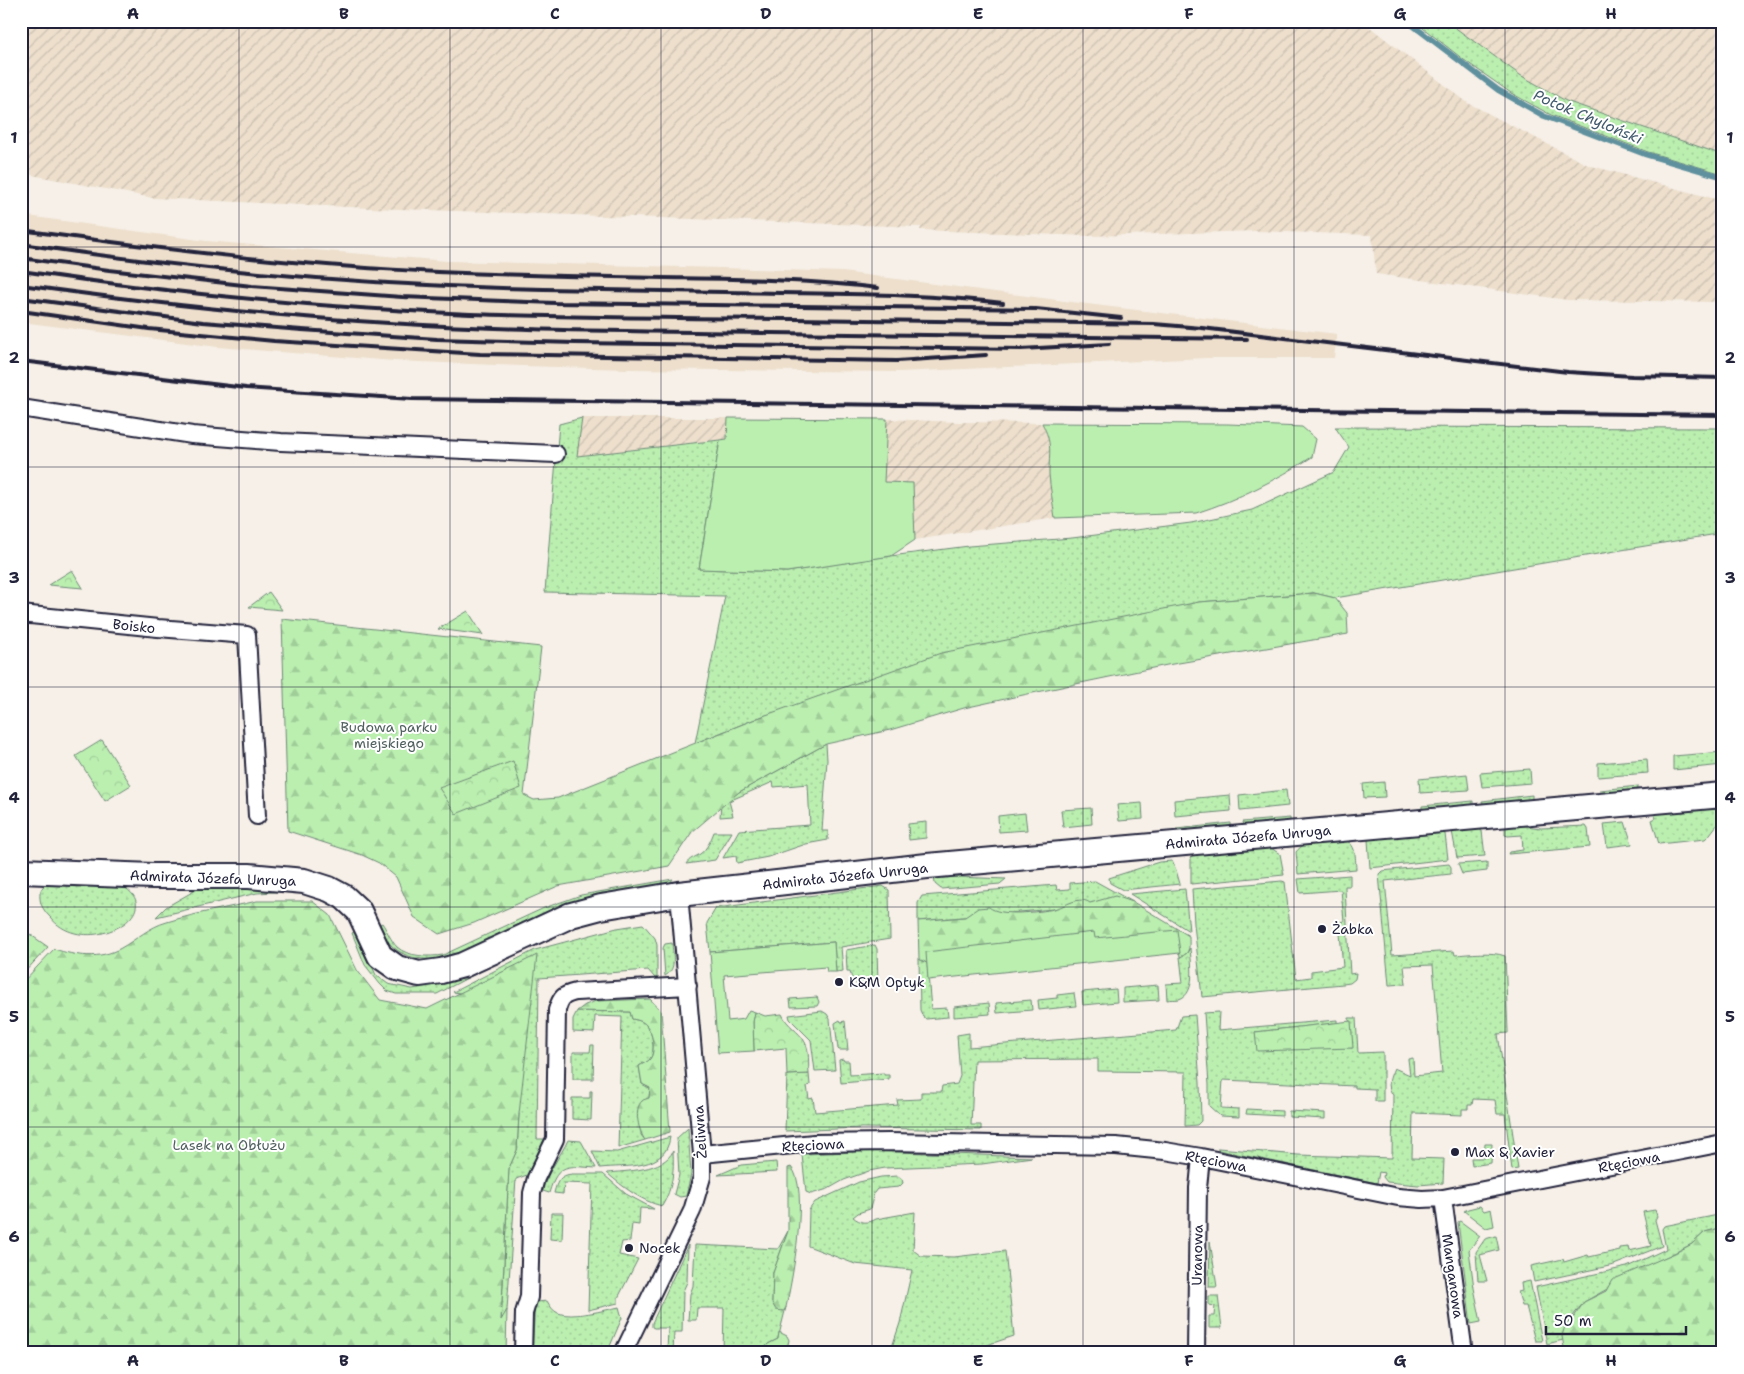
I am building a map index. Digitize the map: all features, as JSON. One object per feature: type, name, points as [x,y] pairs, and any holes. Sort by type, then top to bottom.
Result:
[{"type":"street","points":[[21,408],[192,435],[282,442],[556,454]]},
{"type":"street","name":"Boisko","points":[[21,614],[247,635],[257,816]]},
{"type":"street","name":"Admirała Józefa Unruga","points":[[21,871],[153,876],[249,876],[304,881],[329,889],[344,897],[359,911],[380,956],[397,968],[419,974],[463,965],[571,915],[601,906],[679,894],[927,866],[1723,795]]},
{"type":"street","name":"Żeliwna","points":[[623,1353],[692,1211],[702,1177],[702,1154],[679,894]]},
{"type":"street","points":[[522,1353],[524,1313],[529,1297],[532,1193],[536,1178],[555,1139],[557,1010],[559,1002],[564,995],[576,992],[688,986]]},
{"type":"street","name":"Rtęciowa","points":[[702,1154],[814,1143],[889,1142],[1116,1146],[1201,1157],[1398,1197],[1422,1199],[1443,1198],[1723,1143]]},
{"type":"street","name":"Uranowa","points":[[1196,1353],[1198,1188],[1201,1157]]},
{"type":"street","name":"Manganowa","points":[[1443,1198],[1464,1353]]},
{"type":"shaded area","points":[[21,21],[1362,21],[1468,103],[1588,165],[1723,201],[1723,302],[1568,300],[1376,274],[1372,235],[1257,231],[1090,236],[920,230],[921,227],[370,208],[153,198],[21,173]]},
{"type":"shaded area","points":[[1446,21],[1723,21],[1723,155],[1566,101],[1520,75]]},
{"type":"shaded area","points":[[21,215],[206,241],[447,261],[843,272],[1337,334],[1334,358],[1207,358],[899,372],[523,366],[394,361],[218,347],[21,322]]},
{"type":"shaded area","points":[[582,418],[728,418],[727,439],[576,456]]},
{"type":"shaded area","points":[[887,419],[1042,423],[1048,435],[1051,452],[1049,474],[1055,518],[915,540],[913,484],[884,482]]},
{"type":"green space","points":[[1414,21],[1446,21],[1520,75],[1566,101],[1723,155],[1723,174],[1648,152],[1551,115],[1511,93],[1464,60]]},
{"type":"green space","points":[[582,418],[577,456],[720,440],[699,569],[787,572],[867,559],[969,546],[1072,538],[1191,523],[1252,510],[1334,472],[1349,447],[1335,427],[1723,428],[1723,533],[1335,598],[1314,593],[1199,602],[763,716],[695,743],[725,596],[545,592],[559,424]]},
{"type":"green space","points":[[728,418],[887,419],[884,482],[913,483],[915,540],[891,556],[787,572],[699,569],[720,440],[727,439]]},
{"type":"green space","points":[[1042,423],[1228,424],[1302,427],[1316,439],[1312,457],[1241,496],[1196,513],[1055,518],[1049,474],[1049,443]]},
{"type":"green space","points":[[72,570],[83,588],[48,585]]},
{"type":"green space","points":[[269,592],[282,610],[249,607]]},
{"type":"green space","name":"Budowa parku miejskiego","points":[[1314,593],[1335,598],[1347,613],[1348,634],[1167,665],[1023,695],[964,708],[890,730],[826,744],[739,792],[692,832],[669,866],[558,886],[474,923],[439,934],[414,917],[396,877],[379,863],[362,855],[288,831],[282,619],[541,647],[524,795],[534,800],[558,798],[763,716],[941,653],[1199,602]]},
{"type":"green space","points":[[468,611],[483,635],[438,629]]},
{"type":"green space","points":[[102,740],[131,785],[105,801],[76,756]]},
{"type":"green space","points":[[826,744],[827,760],[822,831],[828,831],[828,840],[806,844],[768,857],[737,863],[736,856],[723,858],[739,830],[810,825],[808,784],[774,787],[773,782],[729,801],[733,816],[720,817],[721,804]]},
{"type":"green space","points":[[1723,752],[1723,765],[1673,770],[1673,756]]},
{"type":"green space","points":[[1647,759],[1648,773],[1598,777],[1598,763]]},
{"type":"green space","points":[[513,761],[521,788],[456,814],[439,788]]},
{"type":"green space","points":[[1530,769],[1531,783],[1482,787],[1480,773]]},
{"type":"green space","points":[[1467,774],[1469,790],[1420,793],[1419,779]]},
{"type":"green space","points":[[1384,782],[1385,797],[1364,798],[1363,784]]},
{"type":"green space","points":[[1638,786],[1638,791],[1600,794],[1600,790]]},
{"type":"green space","points":[[1286,790],[1288,806],[1240,811],[1239,795]]},
{"type":"green space","points":[[1230,795],[1231,811],[1175,816],[1174,800]]},
{"type":"green space","points":[[1532,795],[1532,800],[1483,805],[1482,801]]},
{"type":"green space","points":[[1473,801],[1473,806],[1422,810],[1422,806]]},
{"type":"green space","points":[[1142,803],[1143,819],[1119,821],[1117,805]]},
{"type":"green space","points":[[1712,807],[1719,813],[1721,822],[1705,839],[1659,844],[1652,820],[1656,818],[1653,812]]},
{"type":"green space","points":[[1091,808],[1092,824],[1063,827],[1061,810]]},
{"type":"green space","points":[[1025,813],[1027,830],[999,832],[998,816]]},
{"type":"green space","points":[[1290,818],[1290,822],[1243,826],[1242,822]]},
{"type":"green space","points":[[926,822],[926,838],[909,840],[908,824]]},
{"type":"green space","points":[[1625,822],[1632,844],[1607,847],[1604,824]]},
{"type":"green space","points":[[1231,823],[1231,828],[1176,833],[1176,829]]},
{"type":"green space","points":[[1509,824],[1541,828],[1586,826],[1590,847],[1508,854],[1509,852],[1523,850],[1522,835],[1505,835],[1505,827]]},
{"type":"green space","points":[[1477,828],[1482,831],[1485,856],[1457,858],[1452,831]]},
{"type":"green space","points":[[1441,831],[1445,834],[1448,859],[1370,868],[1368,840]]},
{"type":"green space","points":[[714,832],[732,832],[715,860],[686,864],[705,850]]},
{"type":"green space","points":[[1343,839],[1348,841],[1353,847],[1356,869],[1298,874],[1296,852],[1305,844]]},
{"type":"green space","points":[[1268,846],[1280,854],[1284,875],[1191,884],[1191,858],[1193,854]]},
{"type":"green space","points":[[1172,861],[1180,884],[1123,890],[1110,883],[1109,878],[1159,862]]},
{"type":"green space","points":[[1487,862],[1487,871],[1462,874],[1458,864]]},
{"type":"green space","points":[[1449,864],[1451,874],[1385,881],[1392,955],[1454,951],[1455,955],[1487,953],[1505,956],[1508,1033],[1498,1034],[1518,1169],[1512,1170],[1505,1114],[1497,1114],[1495,1100],[1473,1099],[1472,1105],[1468,1105],[1468,1109],[1462,1109],[1462,1115],[1413,1113],[1412,1158],[1444,1159],[1443,1183],[1418,1185],[1387,1182],[1383,1177],[1384,1173],[1379,1172],[1377,1183],[1218,1150],[1218,1148],[1298,1155],[1392,1158],[1393,1095],[1389,1085],[1394,1068],[1410,1075],[1408,1059],[1413,1058],[1414,1076],[1442,1073],[1433,965],[1404,966],[1406,984],[1389,985],[1379,874],[1382,871]]},
{"type":"green space","points":[[1350,875],[1350,886],[1345,886],[1345,889],[1350,974],[1356,973],[1355,979],[1350,983],[1343,984],[1202,997],[1192,889],[1285,882],[1296,979],[1311,977],[1311,971],[1343,967],[1339,922],[1344,921],[1341,890],[1300,893],[1298,879]]},
{"type":"green space","points":[[934,876],[1006,879],[1000,884],[941,889],[935,884]]},
{"type":"green space","points":[[673,879],[669,884],[553,911],[447,958],[421,959],[405,955],[391,945],[378,925],[382,923],[395,945],[407,953],[425,956],[443,955],[544,908],[581,895]]},
{"type":"green space","points":[[1095,881],[1133,902],[918,921],[918,903],[922,896],[1056,885],[1057,890],[1070,889],[1070,883]]},
{"type":"green space","points":[[46,884],[122,886],[134,897],[136,908],[130,919],[117,928],[101,933],[83,934],[65,929],[45,911],[41,904],[40,895],[42,888]]},
{"type":"green space","points":[[883,886],[889,890],[890,939],[841,947],[843,971],[836,972],[834,942],[710,952],[707,923],[716,908]]},
{"type":"green space","points":[[201,887],[292,889],[293,891],[257,893],[156,917],[166,907]]},
{"type":"green space","points":[[1185,889],[1189,931],[1130,894]]},
{"type":"green space","points":[[1115,896],[1133,902],[1189,936],[1189,949],[1186,953],[1180,957],[1178,940],[927,963],[919,959],[918,921],[965,917],[978,908],[989,907],[1002,912],[1020,913],[1054,909],[1081,900],[1090,903]]},
{"type":"green space","name":"Lasek na Obłużu","points":[[257,901],[312,901],[330,915],[357,970],[380,1000],[427,1009],[537,955],[519,1114],[517,1150],[509,1168],[501,1320],[507,1310],[506,1353],[21,1353],[21,984],[54,949],[88,956],[105,954],[121,948],[161,924]]},
{"type":"green space","points":[[643,924],[655,938],[657,945],[657,978],[648,970],[539,978],[537,1139],[545,1139],[527,1175],[516,1179],[507,1310],[501,1323],[509,1168],[517,1150],[519,1114],[460,993],[453,992],[535,950],[617,928]]},
{"type":"green space","points":[[21,928],[48,947],[21,976]]},
{"type":"green space","points":[[1177,930],[1180,953],[928,980],[926,952],[1094,932],[1095,938]]},
{"type":"green space","points":[[356,931],[376,975],[388,984],[412,989],[443,984],[532,944],[437,994],[396,994],[387,991],[365,965],[352,933]]},
{"type":"green space","points":[[834,942],[836,972],[827,972],[826,967],[724,975],[728,1021],[744,1019],[749,1010],[755,1012],[753,1022],[754,1051],[718,1053],[710,952]]},
{"type":"green space","points":[[672,943],[673,966],[665,976],[663,948],[665,944]]},
{"type":"green space","points":[[875,945],[877,949],[878,983],[864,986],[856,984],[851,977],[850,971],[847,971],[846,950]]},
{"type":"green space","points":[[1190,948],[1192,977],[1188,991],[1185,996],[1179,999],[1167,1000],[1166,984],[1183,983],[1180,957],[1187,953]]},
{"type":"green space","points":[[919,959],[927,963],[931,1009],[947,1008],[948,1017],[926,1019],[923,1017],[920,1010]]},
{"type":"green space","points":[[1158,985],[1159,1000],[1123,1002],[1123,988]]},
{"type":"green space","points":[[1116,989],[1117,1002],[1083,1005],[1082,992]]},
{"type":"green space","points":[[1074,993],[1076,1006],[1039,1010],[1038,1000],[1057,998],[1057,995]]},
{"type":"green space","points":[[817,997],[819,1002],[817,1006],[791,1007],[790,999]]},
{"type":"green space","points":[[650,999],[661,1011],[670,1132],[645,1140],[637,1115],[639,1105],[643,1100],[649,1098],[650,1088],[642,1084],[639,1066],[649,1060],[653,1052],[653,1042],[648,1028],[640,1021],[632,1019],[630,1012],[577,1011],[585,1005],[596,1001]]},
{"type":"green space","points":[[1031,1000],[1032,1010],[997,1013],[996,1003]]},
{"type":"green space","points":[[989,1003],[990,1014],[954,1017],[954,1007]]},
{"type":"green space","points":[[577,1011],[630,1012],[632,1019],[640,1021],[648,1028],[653,1042],[653,1052],[649,1060],[639,1066],[642,1084],[650,1088],[649,1098],[642,1101],[641,1135],[645,1140],[618,1148],[622,1017],[595,1016],[594,1033],[573,1032],[573,1019]]},
{"type":"green space","points":[[822,1011],[830,1019],[835,1070],[815,1071],[811,1040],[790,1019],[789,1015]]},
{"type":"green space","points":[[755,1012],[765,1016],[782,1014],[807,1046],[809,1074],[787,1075],[786,1048],[754,1051],[753,1022]]},
{"type":"green space","points":[[1219,1012],[1218,1030],[1337,1020],[1337,1023],[1255,1032],[1352,1048],[1349,1018],[1356,1018],[1358,1053],[1383,1052],[1383,1101],[1375,1101],[1375,1089],[1355,1088],[1355,1086],[1223,1080],[1221,1108],[1239,1109],[1239,1117],[1220,1116],[1209,1106],[1204,1013]]},
{"type":"green space","points":[[1195,1015],[1201,1121],[1197,1125],[1185,1126],[1186,1072],[1098,1071],[1098,1059],[974,1060],[971,1125],[981,1125],[981,1130],[862,1128],[785,1131],[787,1075],[809,1074],[810,1085],[807,1086],[809,1099],[813,1098],[815,1112],[898,1105],[897,1100],[921,1099],[921,1092],[941,1092],[942,1086],[957,1084],[960,1076],[957,1035],[969,1033],[969,1047],[1176,1030],[1181,1016]]},
{"type":"green space","points":[[840,1020],[841,1022],[845,1021],[848,1050],[838,1049],[835,1023]]},
{"type":"green space","points":[[1351,1021],[1353,1048],[1257,1051],[1255,1032]]},
{"type":"green space","points":[[591,1045],[594,1045],[593,1079],[573,1079],[573,1052],[590,1052]]},
{"type":"green space","points":[[843,1059],[844,1061],[849,1061],[850,1075],[884,1073],[884,1075],[889,1075],[889,1079],[841,1083],[839,1060]]},
{"type":"green space","points":[[590,1091],[592,1091],[591,1120],[572,1119],[572,1098],[590,1098]]},
{"type":"green space","points":[[1247,1109],[1282,1111],[1282,1116],[1246,1114]]},
{"type":"green space","points":[[1289,1111],[1325,1113],[1325,1119],[1289,1117]]},
{"type":"green space","points":[[688,1128],[691,1174],[686,1196],[680,1197],[674,1194],[679,1175],[677,1138]]},
{"type":"green space","points":[[670,1137],[667,1148],[661,1156],[653,1161],[633,1166],[600,1168],[592,1151],[617,1152]]},
{"type":"green space","points":[[568,1140],[581,1141],[596,1168],[565,1168],[556,1176],[549,1193],[543,1191],[546,1179]]},
{"type":"green space","points":[[1485,1144],[1492,1144],[1491,1163],[1472,1166],[1471,1158],[1484,1158]]},
{"type":"green space","points":[[673,1151],[672,1179],[662,1206],[647,1201],[633,1193],[607,1173],[644,1169],[662,1163]]},
{"type":"green space","points":[[872,1151],[1032,1157],[982,1164],[885,1168],[869,1171],[844,1180],[828,1189],[811,1194],[806,1192],[802,1155]]},
{"type":"green space","points":[[776,1162],[777,1172],[718,1175],[741,1165]]},
{"type":"green space","points":[[791,1167],[796,1178],[799,1194],[798,1235],[789,1294],[784,1311],[776,1310],[772,1303],[773,1273],[788,1231],[788,1168]]},
{"type":"green space","points":[[572,1174],[603,1174],[626,1194],[654,1209],[640,1208],[639,1225],[632,1224],[630,1241],[622,1242],[619,1255],[638,1259],[618,1298],[618,1303],[588,1310],[592,1184],[564,1183],[563,1194],[554,1193],[560,1179]]},
{"type":"green space","points":[[898,1176],[902,1179],[903,1183],[899,1187],[877,1189],[874,1193],[870,1209],[853,1217],[858,1221],[867,1222],[915,1212],[913,1250],[921,1256],[954,1257],[1005,1251],[1014,1336],[978,1348],[890,1353],[900,1323],[912,1270],[855,1264],[808,1246],[809,1210],[815,1202],[859,1182],[881,1177]]},
{"type":"green space","points":[[1480,1206],[1484,1211],[1491,1209],[1494,1226],[1486,1228],[1464,1211]]},
{"type":"green space","points":[[1655,1210],[1657,1216],[1655,1220],[1662,1246],[1614,1265],[1534,1282],[1531,1266],[1563,1259],[1564,1262],[1588,1255],[1589,1257],[1620,1250],[1620,1248],[1628,1247],[1629,1251],[1651,1246],[1643,1212]]},
{"type":"green space","points":[[551,1213],[563,1213],[562,1240],[550,1239]]},
{"type":"green space","points":[[1718,1215],[1720,1228],[1705,1232],[1692,1244],[1584,1302],[1565,1326],[1563,1340],[1547,1344],[1536,1287],[1627,1267],[1666,1249],[1662,1229],[1664,1226]]},
{"type":"green space","points":[[1460,1221],[1480,1236],[1469,1250],[1481,1322],[1471,1324],[1458,1222]]},
{"type":"green space","points":[[1720,1228],[1723,1235],[1723,1353],[1565,1353],[1562,1336],[1565,1326],[1584,1302],[1606,1291],[1612,1280],[1675,1253],[1692,1244],[1705,1232]]},
{"type":"green space","points":[[788,1231],[773,1273],[772,1303],[784,1311],[786,1307],[778,1339],[768,1344],[761,1353],[723,1353],[724,1308],[697,1308],[696,1320],[688,1320],[690,1294],[693,1286],[695,1245],[778,1249]]},
{"type":"green space","points":[[1496,1236],[1499,1250],[1480,1255],[1487,1281],[1478,1281],[1476,1252],[1485,1239]]},
{"type":"green space","points":[[1210,1241],[1217,1287],[1209,1287]]},
{"type":"green space","points":[[688,1245],[687,1282],[683,1291],[682,1332],[674,1332],[673,1353],[667,1353],[668,1328],[654,1328],[652,1323]]},
{"type":"green space","points":[[1530,1281],[1542,1341],[1535,1341],[1526,1306],[1522,1306],[1518,1292],[1522,1291],[1521,1283]]},
{"type":"green space","points":[[1209,1296],[1218,1296],[1222,1328],[1209,1328],[1209,1316],[1214,1316],[1215,1306],[1209,1305]]},
{"type":"green space","points":[[547,1301],[555,1311],[564,1315],[619,1307],[622,1318],[607,1353],[532,1353],[535,1304]]},
{"type":"green space","points":[[779,1332],[787,1336],[789,1340],[786,1353],[761,1353],[768,1344],[778,1339]]},
{"type":"waterway","name":"Potok Chyloński","points":[[1407,21],[1498,90],[1544,116],[1644,154],[1723,177]]},
{"type":"railway","points":[[21,230],[125,244],[333,266],[550,276],[771,280],[878,288]]},
{"type":"railway","points":[[21,244],[216,269],[413,284],[544,289],[892,295],[1003,303]]},
{"type":"railway","points":[[21,258],[252,286],[402,297],[555,303],[1036,309],[1121,318]]},
{"type":"railway","points":[[21,271],[133,286],[301,304],[470,314],[1154,324],[1202,328],[1568,372],[1632,376],[1723,378]]},
{"type":"railway","points":[[21,285],[159,303],[343,320],[437,326],[628,331],[1247,339]]},
{"type":"railway","points":[[21,298],[203,322],[437,339],[575,343],[1021,349],[1109,344]]},
{"type":"railway","points":[[21,311],[149,329],[274,341],[480,354],[897,361],[986,355]]},
{"type":"railway","points":[[21,361],[246,388],[412,399],[1723,415]]},
{"type":"place","name":"Żabka","points":[[1322,929]]},
{"type":"place","name":"K&M Optyk","points":[[839,982]]},
{"type":"place","name":"Max & Xavier","points":[[1455,1152]]},
{"type":"place","name":"Nocek","points":[[629,1248]]}]
